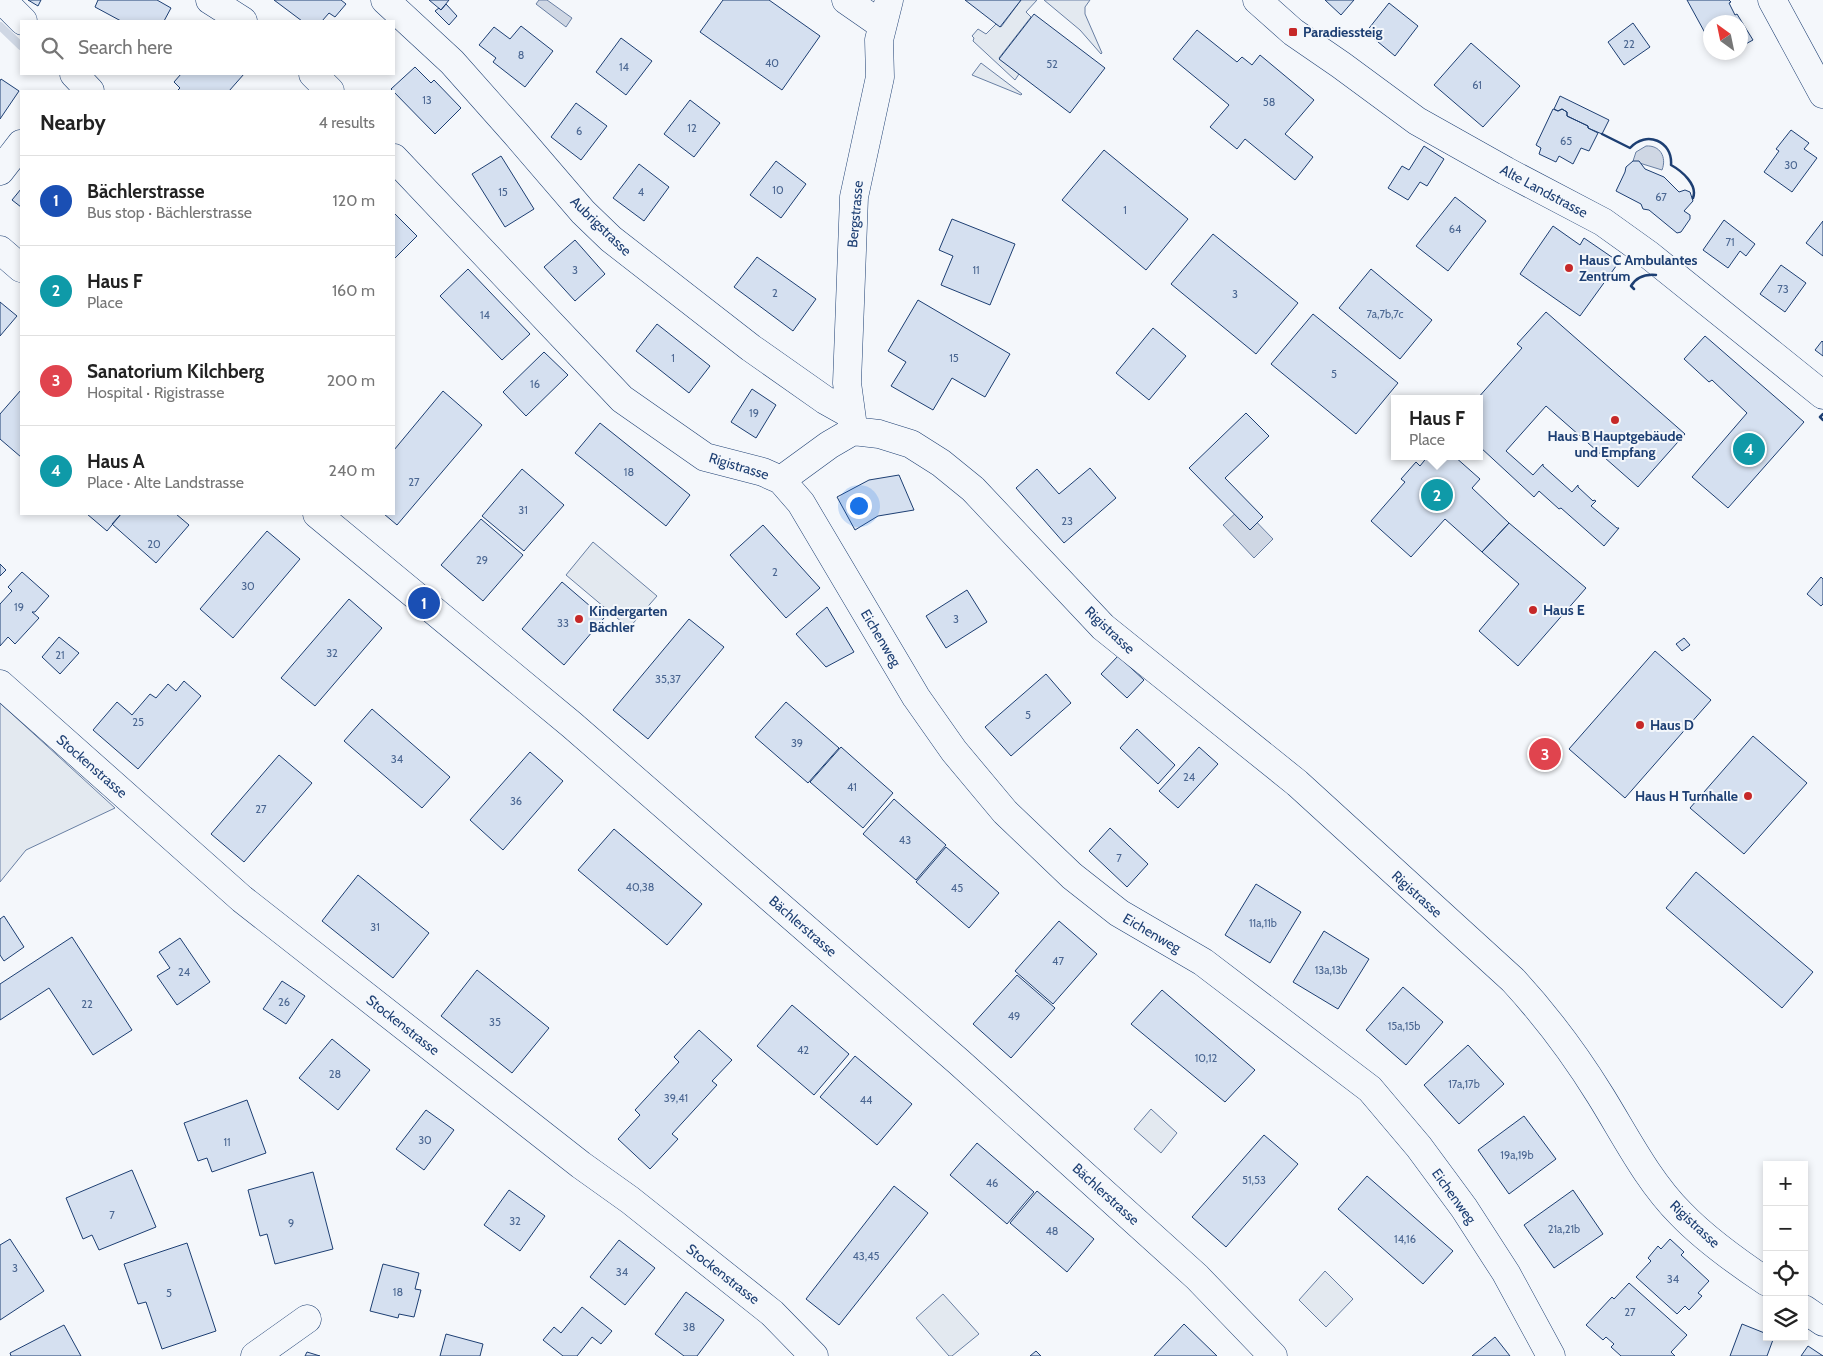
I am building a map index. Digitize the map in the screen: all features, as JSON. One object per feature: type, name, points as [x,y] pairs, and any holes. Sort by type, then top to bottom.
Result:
[{"type":"street","points":[[2,0],[22,20]]},
{"type":"street","points":[[210,0],[241,20]]},
{"type":"street","name":"Aubrigstrasse","points":[[385,0],[452,62],[583,212],[611,239],[751,348],[826,400],[852,423]]},
{"type":"street","points":[[846,0],[886,12]]},
{"type":"street","name":"Alte Landstrasse","points":[[1257,0],[1293,32],[1417,121],[1499,168],[1603,222],[1626,238],[1650,255],[1823,395]]},
{"type":"street","points":[[1772,0],[1823,94]]},
{"type":"street","name":"Bergstrasse","points":[[852,423],[847,382],[854,197],[880,77],[879,40],[886,12]]},
{"type":"street","points":[[314,75],[329,90]]},
{"type":"street","points":[[0,171],[20,145]]},
{"type":"street","name":"Rigistrasse","points":[[395,159],[622,399],[705,457],[763,472],[781,480],[830,445],[852,423],[910,444],[941,463],[973,489],[1103,627],[1297,784],[1513,980],[1544,1014],[1573,1052],[1635,1153],[1680,1214],[1736,1261],[1763,1279]]},
{"type":"street","points":[[0,250],[20,267]]},
{"type":"street","name":"Eichenweg","points":[[781,480],[801,504],[916,698],[954,751],[1005,812],[1072,876],[1119,913],[1203,962],[1370,1090],[1419,1147],[1464,1208],[1506,1273],[1551,1356]]},
{"type":"street","name":"Bächlerstrasse","points":[[318,515],[572,725],[946,1050],[1191,1272],[1273,1356]]},
{"type":"street","name":"Stockenstrasse","points":[[0,684],[242,899],[731,1280],[772,1313],[814,1356]]},
{"type":"street","points":[[1808,1311],[1823,1322]]},
{"type":"street","points":[[255,1356],[307,1319]]},
{"type":"shaded area","points":[[539,0],[547,0],[572,18],[566,27],[536,4]]},
{"type":"shaded area","points":[[1021,0],[1037,0],[1026,12],[1031,17],[999,58],[1019,74],[1015,80],[973,41],[974,38],[972,36],[978,29],[986,34],[996,24],[1001,27]]},
{"type":"shaded area","points":[[1044,0],[1090,0],[1085,7],[1085,14],[1102,53],[1080,30]]},
{"type":"shaded area","points":[[981,63],[1022,94],[972,75]]},
{"type":"shaded area","points":[[1646,146],[1659,150],[1663,156],[1662,170],[1633,161],[1636,152]]},
{"type":"shaded area","points":[[1242,507],[1273,539],[1254,558],[1223,525]]},
{"type":"shaded area","points":[[593,542],[657,596],[629,628],[566,575]]},
{"type":"shaded area","points":[[0,703],[115,808],[26,850],[0,882]]},
{"type":"shaded area","points":[[1151,1109],[1177,1133],[1161,1153],[1134,1129]]},
{"type":"shaded area","points":[[1325,1271],[1353,1299],[1326,1327],[1299,1300]]},
{"type":"shaded area","points":[[943,1294],[979,1334],[952,1356],[949,1356],[916,1318]]},
{"type":"building","points":[[28,0],[41,0],[38,6]]},
{"type":"building","points":[[98,0],[157,0],[171,8],[165,20],[119,20],[95,7]]},
{"type":"building","points":[[274,0],[341,0],[346,4],[335,17],[329,13],[323,20],[301,20]]},
{"type":"building","points":[[429,0],[449,0],[441,10]]},
{"type":"building","points":[[723,0],[769,0],[820,36],[782,90],[700,32]]},
{"type":"building","points":[[965,0],[1021,0],[1000,27]]},
{"type":"building","points":[[1325,0],[1354,0],[1341,15]]},
{"type":"building","points":[[1687,0],[1729,0],[1735,15],[1703,15],[1703,29]]},
{"type":"building","points":[[1389,3],[1418,26],[1395,56],[1366,32]]},
{"type":"building","points":[[446,4],[457,16],[449,25],[435,11],[439,8],[441,10]]},
{"type":"building","points":[[1034,14],[1105,68],[1070,113],[999,59]]},
{"type":"building","points":[[1633,23],[1650,47],[1624,65],[1608,42]]},
{"type":"building","points":[[521,26],[553,51],[525,87],[493,62],[496,58],[479,45],[494,27],[510,39]]},
{"type":"building","points":[[1197,30],[1237,62],[1242,57],[1252,65],[1260,55],[1314,100],[1285,134],[1313,157],[1295,180],[1245,139],[1237,149],[1210,127],[1229,105],[1173,59]]},
{"type":"building","points":[[1748,32],[1753,40],[1748,43]]},
{"type":"building","points":[[621,38],[652,61],[626,95],[596,72]]},
{"type":"building","points":[[1471,43],[1520,86],[1483,127],[1434,85]]},
{"type":"building","points":[[415,67],[431,83],[434,80],[461,108],[435,134],[395,93],[395,90],[391,89]]},
{"type":"building","points":[[180,75],[243,75],[230,90],[178,90],[180,88],[174,82]]},
{"type":"building","points":[[1,79],[19,91],[0,119],[0,81]]},
{"type":"building","points":[[1560,96],[1609,120],[1602,134],[1567,116],[1567,112],[1562,109],[1558,111],[1554,109]]},
{"type":"building","points":[[690,100],[720,123],[694,157],[664,134]]},
{"type":"building","points":[[576,103],[607,126],[581,160],[551,137]]},
{"type":"building","points":[[1553,109],[1558,111],[1562,109],[1567,112],[1567,116],[1598,133],[1589,151],[1581,148],[1573,164],[1559,156],[1556,162],[1539,154],[1541,148],[1536,145]]},
{"type":"building","points":[[1791,130],[1809,143],[1804,149],[1817,158],[1792,192],[1764,172],[1779,151],[1776,149]]},
{"type":"building","points":[[1424,146],[1444,159],[1427,186],[1420,182],[1408,200],[1388,188],[1402,166],[1409,170]]},
{"type":"building","points":[[1104,150],[1188,219],[1146,270],[1062,200]]},
{"type":"building","points":[[501,156],[534,209],[505,227],[472,174]]},
{"type":"building","points":[[776,161],[806,184],[781,218],[750,195]]},
{"type":"building","points":[[1633,161],[1639,161],[1645,169],[1664,177],[1679,192],[1685,190],[1690,192],[1693,201],[1684,211],[1690,215],[1690,219],[1681,232],[1677,233],[1649,210],[1643,209],[1641,204],[1616,191],[1626,167]]},
{"type":"building","points":[[639,164],[669,187],[644,221],[613,198]]},
{"type":"building","points":[[20,190],[20,206],[12,200]]},
{"type":"building","points":[[1455,197],[1486,221],[1448,271],[1416,246]]},
{"type":"building","points":[[395,214],[417,236],[395,258]]},
{"type":"building","points":[[952,219],[1015,244],[990,305],[941,285],[953,256],[939,250]]},
{"type":"building","points":[[1724,220],[1755,244],[1746,256],[1740,251],[1728,268],[1703,250]]},
{"type":"building","points":[[1823,221],[1823,256],[1806,243]]},
{"type":"building","name":"Haus C Ambulantes Zentrum","points":[[1553,226],[1580,245],[1584,238],[1619,262],[1580,316],[1520,274]]},
{"type":"building","points":[[1213,234],[1298,303],[1256,354],[1171,284]]},
{"type":"building","points":[[575,240],[605,274],[575,301],[544,267]]},
{"type":"building","points":[[757,257],[816,299],[793,331],[734,287]]},
{"type":"building","points":[[1781,265],[1806,283],[1785,312],[1760,294]]},
{"type":"building","points":[[468,269],[530,334],[502,360],[440,296]]},
{"type":"building","points":[[1371,269],[1432,320],[1400,359],[1339,308]]},
{"type":"building","points":[[918,300],[1010,354],[985,397],[952,378],[933,410],[891,386],[906,362],[888,351]]},
{"type":"building","points":[[0,302],[17,316],[0,336]]},
{"type":"building","name":"Haus B Hauptgebäude und Empfang","points":[[1546,312],[1685,434],[1638,487],[1546,406],[1506,451],[1533,475],[1543,464],[1572,492],[1578,485],[1593,501],[1596,501],[1591,506],[1619,528],[1604,546],[1539,491],[1534,497],[1483,450],[1483,395],[1481,395],[1522,348],[1517,344]]},
{"type":"building","points":[[1313,314],[1398,383],[1356,434],[1271,364]]},
{"type":"building","points":[[657,324],[710,366],[689,393],[636,351]]},
{"type":"building","points":[[1153,328],[1186,356],[1149,400],[1116,373]]},
{"type":"building","points":[[1705,336],[1804,422],[1728,508],[1692,477],[1747,413],[1712,380],[1709,382],[1684,359]]},
{"type":"building","points":[[1823,342],[1823,356],[1815,350]]},
{"type":"building","points":[[544,352],[568,375],[526,416],[503,392]]},
{"type":"building","points":[[752,389],[776,405],[756,438],[731,422]]},
{"type":"building","points":[[20,391],[20,456],[0,439],[0,414]]},
{"type":"building","points":[[443,391],[482,425],[397,525],[385,515],[395,515],[395,449]]},
{"type":"building","points":[[1246,413],[1269,436],[1225,478],[1263,517],[1250,530],[1189,468]]},
{"type":"building","points":[[600,423],[690,495],[666,526],[575,453]]},
{"type":"building","points":[[1425,460],[1459,460],[1480,479],[1472,488],[1509,523],[1482,552],[1445,519],[1411,557],[1371,521],[1405,482],[1401,479],[1416,462],[1420,466]]},
{"type":"building","points":[[1090,468],[1116,498],[1064,543],[1016,488],[1037,469],[1059,494]]},
{"type":"building","points":[[522,469],[564,505],[524,551],[482,516]]},
{"type":"building","points":[[899,475],[914,510],[878,516],[855,530],[837,497],[869,480]]},
{"type":"building","points":[[88,515],[120,515],[107,531]]},
{"type":"building","points":[[120,515],[177,515],[189,525],[156,563],[112,524]]},
{"type":"building","points":[[481,519],[523,555],[483,601],[441,565]]},
{"type":"building","name":"Haus E","points":[[1509,523],[1586,588],[1518,666],[1479,631],[1519,584],[1482,552]]},
{"type":"building","points":[[763,525],[820,588],[786,618],[730,555]]},
{"type":"building","points":[[267,531],[300,559],[233,638],[200,609]]},
{"type":"building","points":[[0,564],[6,570],[0,576]]},
{"type":"building","points":[[22,572],[49,596],[35,612],[32,612],[39,618],[15,644],[8,637],[0,646],[0,604],[12,591],[8,587]]},
{"type":"building","points":[[1821,577],[1823,579],[1823,604],[1821,606],[1807,594]]},
{"type":"building","points":[[562,582],[604,618],[564,665],[522,629]]},
{"type":"building","points":[[967,590],[987,622],[946,648],[926,616]]},
{"type":"building","points":[[349,599],[382,628],[315,706],[281,678]]},
{"type":"building","points":[[827,607],[854,652],[826,667],[796,634]]},
{"type":"building","points":[[689,619],[724,647],[648,739],[613,710]]},
{"type":"building","points":[[59,637],[79,653],[60,674],[42,657]]},
{"type":"building","points":[[1684,638],[1690,645],[1682,651],[1676,644]]},
{"type":"building","name":"Haus D","points":[[1655,651],[1711,700],[1625,798],[1569,749]]},
{"type":"building","points":[[1118,656],[1144,680],[1127,698],[1101,674]]},
{"type":"building","points":[[1046,674],[1071,703],[1011,756],[985,727]]},
{"type":"building","points":[[184,681],[201,696],[138,769],[93,730],[117,702],[132,715],[150,694],[156,698],[168,684],[176,691]]},
{"type":"building","points":[[786,702],[839,748],[808,783],[755,737]]},
{"type":"building","points":[[372,709],[450,777],[422,808],[344,741]]},
{"type":"building","points":[[1137,729],[1175,765],[1158,784],[1120,748]]},
{"type":"building","name":"Haus H Turnhalle","points":[[1753,736],[1807,783],[1744,854],[1690,808]]},
{"type":"building","points":[[841,747],[893,793],[863,828],[810,782]]},
{"type":"building","points":[[1199,747],[1218,764],[1178,808],[1159,791]]},
{"type":"building","points":[[530,752],[563,781],[503,850],[470,820]]},
{"type":"building","points":[[279,755],[312,783],[244,862],[211,834]]},
{"type":"building","points":[[894,799],[946,845],[916,880],[863,834]]},
{"type":"building","points":[[1110,828],[1148,864],[1127,887],[1089,851]]},
{"type":"building","points":[[614,829],[702,904],[667,945],[578,870]]},
{"type":"building","points":[[946,847],[999,893],[969,928],[916,882]]},
{"type":"building","points":[[1696,872],[1813,972],[1782,1008],[1666,908]]},
{"type":"building","points":[[358,875],[429,933],[393,978],[322,921]]},
{"type":"building","points":[[1256,884],[1301,912],[1270,963],[1225,935]]},
{"type":"building","points":[[4,916],[24,947],[4,961],[0,955],[0,919]]},
{"type":"building","points":[[1059,921],[1097,954],[1053,1004],[1015,971]]},
{"type":"building","points":[[1324,931],[1369,959],[1338,1009],[1293,982]]},
{"type":"building","points":[[72,937],[132,1030],[93,1055],[49,988],[0,1020],[0,984]]},
{"type":"building","points":[[180,938],[210,982],[177,1005],[157,976],[170,968],[159,952]]},
{"type":"building","points":[[477,970],[549,1028],[512,1073],[441,1016]]},
{"type":"building","points":[[1017,975],[1055,1008],[1011,1058],[973,1024]]},
{"type":"building","points":[[282,981],[305,996],[286,1024],[263,1009]]},
{"type":"building","points":[[1403,987],[1443,1022],[1406,1065],[1366,1030]]},
{"type":"building","points":[[1162,990],[1255,1070],[1225,1102],[1131,1024]]},
{"type":"building","points":[[792,1005],[849,1054],[814,1095],[757,1046]]},
{"type":"building","points":[[699,1030],[732,1060],[712,1081],[717,1085],[672,1134],[678,1139],[650,1169],[618,1139],[640,1115],[635,1110],[679,1062],[674,1057]]},
{"type":"building","points":[[332,1039],[370,1070],[338,1110],[299,1078]]},
{"type":"building","points":[[1468,1045],[1504,1084],[1459,1124],[1424,1085]]},
{"type":"building","points":[[855,1056],[912,1104],[877,1145],[820,1097]]},
{"type":"building","points":[[247,1100],[266,1153],[212,1172],[207,1158],[198,1161],[184,1123]]},
{"type":"building","points":[[426,1110],[454,1130],[424,1170],[396,1149]]},
{"type":"building","points":[[1524,1116],[1556,1159],[1509,1194],[1478,1150]]},
{"type":"building","points":[[1264,1135],[1298,1164],[1226,1247],[1192,1217]]},
{"type":"building","points":[[977,1143],[1034,1192],[1007,1224],[950,1175]]},
{"type":"building","points":[[132,1170],[156,1227],[99,1250],[92,1235],[83,1239],[66,1198]]},
{"type":"building","points":[[313,1172],[333,1249],[275,1264],[267,1234],[260,1236],[248,1190]]},
{"type":"building","points":[[1367,1176],[1453,1251],[1423,1284],[1338,1209]]},
{"type":"building","points":[[894,1186],[928,1213],[839,1325],[806,1299]]},
{"type":"building","points":[[509,1190],[545,1216],[520,1251],[484,1225]]},
{"type":"building","points":[[1573,1190],[1603,1234],[1554,1268],[1524,1225]]},
{"type":"building","points":[[1037,1191],[1094,1239],[1067,1272],[1010,1223]]},
{"type":"building","points":[[10,1239],[44,1291],[0,1320],[0,1245]]},
{"type":"building","points":[[1670,1239],[1684,1252],[1681,1255],[1709,1281],[1698,1293],[1702,1296],[1689,1310],[1685,1306],[1677,1314],[1636,1277],[1651,1261],[1648,1258],[1658,1246],[1661,1249]]},
{"type":"building","points":[[619,1240],[655,1268],[625,1305],[590,1277]]},
{"type":"building","points":[[187,1243],[216,1331],[162,1349],[146,1302],[138,1304],[124,1264]]},
{"type":"building","points":[[383,1264],[419,1273],[415,1289],[421,1290],[414,1317],[399,1314],[398,1318],[370,1311]]},
{"type":"building","points":[[1629,1283],[1687,1335],[1671,1352],[1675,1356],[1621,1356],[1611,1347],[1614,1344],[1606,1337],[1603,1340],[1586,1325],[1612,1297],[1614,1299]]},
{"type":"building","points":[[686,1292],[724,1320],[697,1356],[684,1356],[655,1334]]},
{"type":"building","points":[[582,1307],[612,1331],[601,1344],[592,1337],[577,1356],[563,1356],[543,1340],[554,1327],[561,1333]]},
{"type":"building","points":[[1184,1324],[1217,1356],[1154,1356]]},
{"type":"building","points":[[1742,1324],[1763,1332],[1763,1341],[1773,1341],[1767,1356],[1730,1356]]},
{"type":"building","points":[[64,1325],[81,1356],[11,1356],[10,1353]]},
{"type":"building","points":[[446,1334],[483,1344],[480,1356],[440,1356]]},
{"type":"building","points":[[1495,1337],[1510,1356],[1472,1356]]},
{"type":"building","points":[[1808,1346],[1823,1356],[1801,1356]]},
{"type":"building","points":[[1036,1351],[1041,1356],[1030,1356]]},
{"type":"building","points":[[307,1352],[320,1356],[305,1356]]},
{"type":"waterway","points":[[0,26],[20,45]]},
{"type":"wall","points":[[1602,134],[1630,148],[1636,143],[1651,139],[1663,144],[1668,150],[1671,165],[1680,171],[1691,183],[1694,193],[1693,198]]},
{"type":"wall","points":[[1634,289],[1631,286],[1639,278],[1645,275],[1656,275]]},
{"type":"wall","points":[[1823,414],[1820,417],[1823,420]]},
{"type":"place","name":"Paradiessteig","points":[[1293,32]]},
{"type":"place","name":"Haus C Ambulantes Zentrum","points":[[1569,268]]},
{"type":"place","name":"Haus B Hauptgebäude und Empfang","points":[[1615,420]]},
{"type":"place","name":"Haus A","points":[[1749,449]]},
{"type":"place","name":"Haus F","points":[[1437,495]]},
{"type":"place","name":"Bächlerstrasse","points":[[424,603]]},
{"type":"place","name":"Haus E","points":[[1533,610]]},
{"type":"place","name":"Kindergarten Bächler","points":[[579,619]]},
{"type":"place","name":"Haus D","points":[[1640,725]]},
{"type":"place","name":"Sanatorium Kilchberg","points":[[1545,754]]},
{"type":"place","name":"Haus H Turnhalle","points":[[1748,796]]}]
